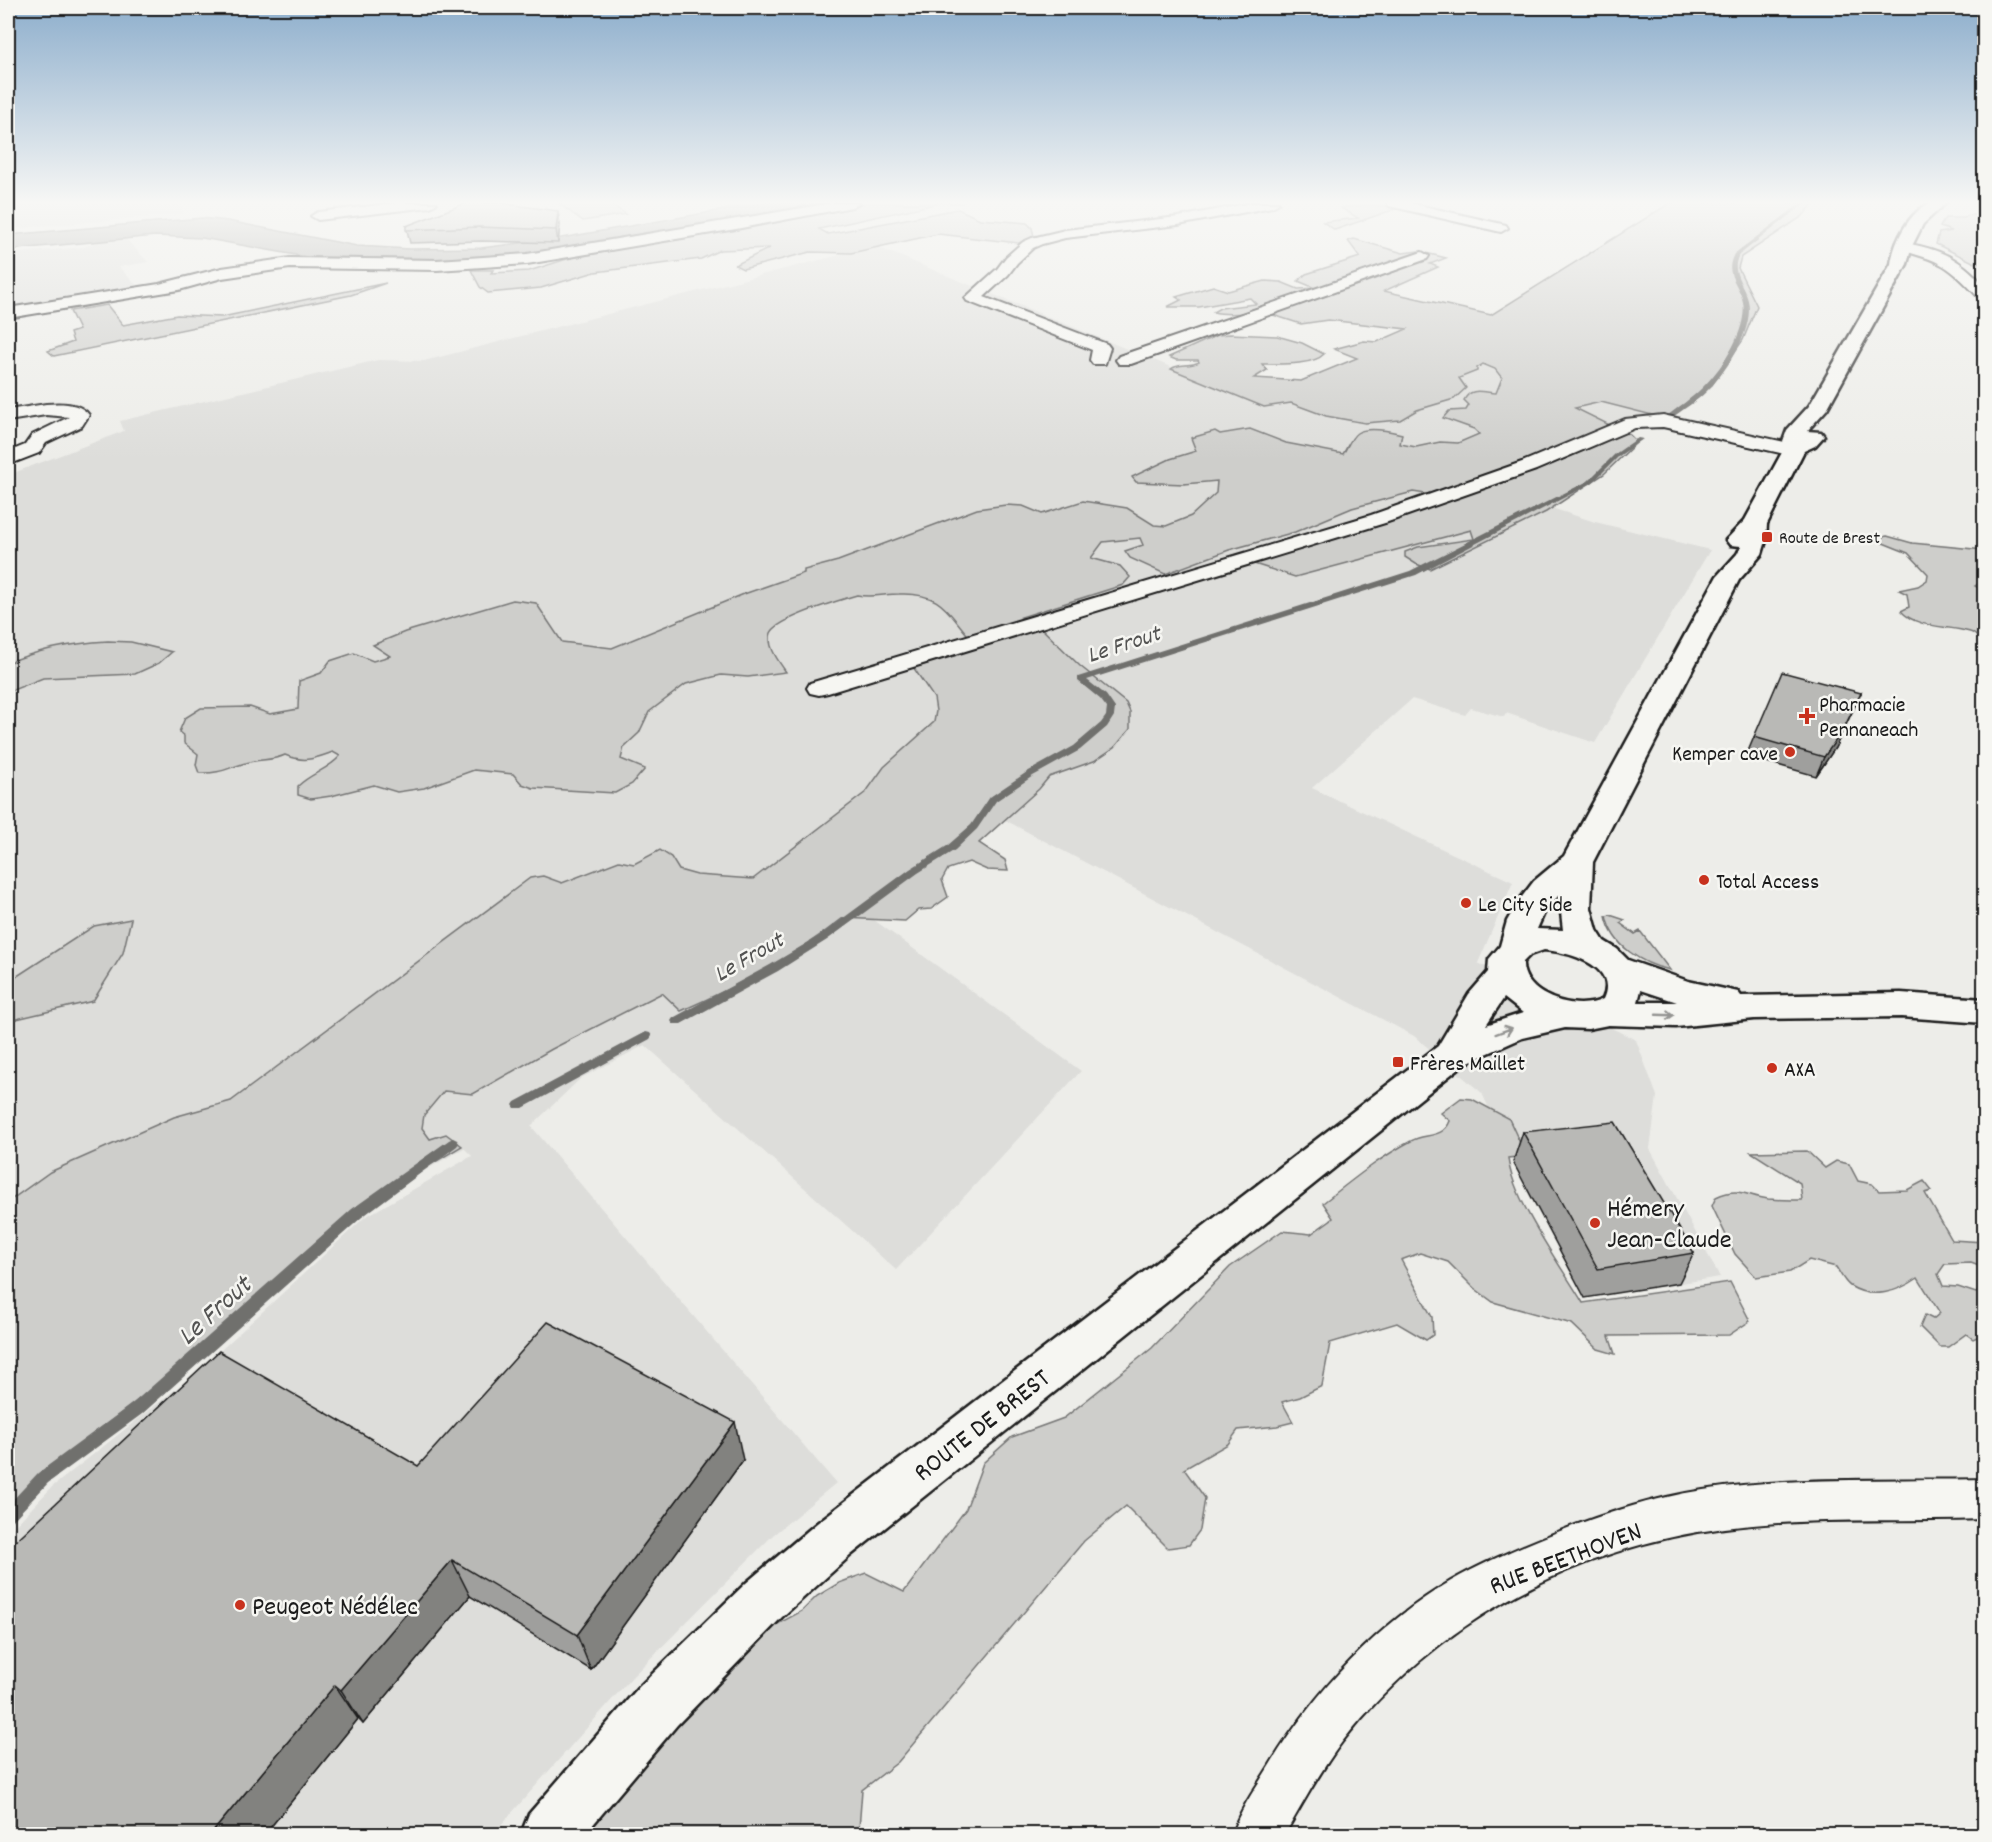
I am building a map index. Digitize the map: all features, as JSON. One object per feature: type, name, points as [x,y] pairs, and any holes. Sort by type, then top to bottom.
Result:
[{"type":"main road","name":"ROUTE DE BREST","points":[[1605,959],[1583,940],[1574,896],[1577,862],[1729,576],[1749,556],[1756,538],[1755,524],[1793,453],[1815,434],[1820,420],[1817,408],[1886,289]]},
{"type":"main road","name":"ROUTE DE BREST","points":[[1451,1055],[1481,1003],[1511,960],[1521,923],[1539,895],[1577,862]]},
{"type":"main road","points":[[1754,1007],[1683,992],[1605,959],[1576,943],[1542,939],[1528,942],[1511,960],[1510,983],[1524,999],[1545,1011],[1578,1018],[1607,1013],[1676,1015],[1754,1007],[1901,1005],[1984,1011]]},
{"type":"main road","points":[[1605,959],[1624,981],[1625,994],[1619,1005],[1607,1013]]},
{"type":"main road","points":[[1901,1005],[1984,995]]},
{"type":"main road","name":"ROUTE DE BREST","points":[[549,1834],[658,1706],[733,1630],[818,1553],[1451,1055],[1512,1028],[1562,1016]]},
{"type":"street","points":[[8,313],[154,289]]},
{"type":"street","points":[[983,289],[973,298],[1101,348],[1099,360]]},
{"type":"street","points":[[1125,360],[1328,289]]},
{"type":"street","points":[[8,415],[62,409],[75,411],[80,415],[75,422],[39,439],[32,448],[8,459]]},
{"type":"street","points":[[819,688],[1378,519],[1489,481],[1608,434],[1640,433],[1675,436],[1793,453]]},
{"type":"street","name":"RUE BEETHOVEN","points":[[1257,1834],[1334,1714],[1385,1662],[1427,1625],[1461,1600],[1539,1562],[1596,1539],[1725,1508],[1984,1499]]},
{"type":"shaded area","points":[[8,289],[125,289],[8,307]]},
{"type":"shaded area","points":[[357,289],[369,289],[351,295],[54,356],[48,351],[73,342],[70,333],[79,330],[70,311],[107,305],[123,325],[177,315],[222,317]]},
{"type":"shaded area","points":[[483,289],[531,289],[488,293]]},
{"type":"shaded area","points":[[707,289],[980,289],[1266,406],[1447,340],[1651,411],[1608,457],[1542,505],[1595,522],[1710,550],[1595,743],[1506,713],[1504,717],[1471,708],[1465,715],[1412,699],[1312,788],[1513,882],[1478,963],[1636,1040],[1657,1096],[1650,1149],[1720,1277],[1585,1298],[1513,1162],[1482,1093],[1414,1036],[1003,819],[859,909],[1081,1071],[896,1270],[645,1045],[581,1078],[531,1126],[836,1483],[773,1535],[632,1677],[493,1834],[8,1834],[8,1533],[52,1487],[195,1374],[365,1217],[472,1156],[464,1148],[354,1211],[257,1291],[194,1361],[103,1434],[48,1467],[8,1505],[8,475],[124,431],[120,421],[378,360],[424,361]]},
{"type":"shaded area","points":[[1203,289],[1228,291],[1236,289],[1389,289],[1384,291],[1491,315],[1533,289],[1748,289],[1757,306],[1743,340],[1712,385],[1672,416],[1656,416],[1601,402],[1575,408],[1630,435],[1637,442],[1604,474],[1546,512],[1430,569],[1405,557],[1405,552],[1418,547],[1474,539],[1471,530],[1295,577],[1251,563],[1381,523],[1445,497],[1413,492],[1352,508],[1295,532],[1229,550],[1165,574],[1130,558],[1125,551],[1143,545],[1140,538],[1103,542],[1091,558],[1120,566],[1130,577],[1123,585],[1021,617],[1037,624],[1080,666],[1126,703],[1130,712],[1130,729],[1115,747],[1094,761],[1049,777],[1039,789],[979,843],[1005,860],[1008,871],[987,870],[969,862],[948,869],[942,880],[948,897],[931,909],[918,910],[905,921],[843,918],[765,970],[681,1011],[662,993],[552,1049],[473,1094],[444,1091],[424,1115],[422,1128],[430,1139],[446,1134],[462,1146],[355,1210],[323,1236],[252,1303],[143,1396],[92,1435],[8,1516],[8,1202],[50,1172],[174,1117],[231,1101],[530,878],[543,876],[562,883],[619,861],[634,864],[660,850],[671,857],[679,870],[697,875],[753,879],[866,792],[884,767],[934,722],[936,711],[934,698],[911,664],[976,644],[945,608],[927,597],[915,594],[857,595],[797,616],[776,627],[770,638],[774,654],[786,672],[748,677],[721,675],[686,684],[649,712],[639,733],[624,747],[621,759],[645,769],[632,784],[615,793],[533,788],[522,784],[513,774],[474,770],[424,788],[397,792],[374,785],[311,799],[298,795],[298,786],[340,756],[333,752],[304,759],[285,755],[219,772],[199,773],[196,765],[198,754],[184,743],[184,736],[179,732],[185,718],[201,708],[250,707],[270,714],[298,709],[299,681],[321,673],[330,661],[354,653],[373,661],[390,656],[373,645],[405,632],[513,600],[536,603],[562,642],[612,648],[744,594],[804,573],[804,570],[838,561],[977,509],[1006,505],[1023,506],[1042,514],[1083,501],[1127,508],[1154,525],[1166,526],[1191,516],[1216,493],[1217,481],[1184,484],[1136,482],[1132,477],[1170,459],[1196,451],[1191,438],[1215,431],[1220,434],[1250,429],[1286,443],[1343,454],[1357,433],[1367,430],[1402,434],[1400,444],[1416,447],[1440,442],[1458,443],[1479,434],[1474,429],[1443,418],[1449,411],[1466,410],[1469,405],[1464,400],[1470,393],[1478,391],[1496,393],[1502,378],[1495,369],[1483,364],[1477,368],[1477,371],[1459,378],[1466,388],[1454,399],[1417,410],[1400,420],[1365,423],[1326,416],[1291,403],[1264,407],[1171,369],[1199,362],[1198,360],[1176,360],[1169,357],[1218,335],[1277,336],[1302,343],[1324,354],[1312,361],[1262,364],[1267,370],[1254,378],[1301,381],[1357,358],[1334,349],[1364,341],[1377,342],[1407,329],[1328,320],[1301,324],[1273,315],[1274,312],[1228,314],[1213,312],[1220,308],[1256,304],[1250,298],[1199,307],[1167,307],[1181,300],[1176,297]]},
{"type":"shaded area","points":[[1887,536],[1912,543],[1984,550],[1984,580],[1975,586],[1984,591],[1984,644],[1972,633],[1924,624],[1915,621],[1901,611],[1909,607],[1907,594],[1899,590],[1918,586],[1927,580],[1928,574],[1908,553],[1873,539]]},
{"type":"shaded area","points":[[108,641],[131,642],[172,652],[159,663],[135,674],[43,678],[8,692],[8,663],[57,648]]},
{"type":"shaded area","points":[[1610,915],[1625,920],[1620,923],[1635,934],[1640,931],[1670,970],[1639,958],[1622,945],[1609,927],[1606,916]]},
{"type":"shaded area","points":[[131,919],[123,953],[93,1001],[8,1021],[8,982],[94,926]]},
{"type":"shaded area","points":[[1461,1098],[1472,1099],[1509,1119],[1526,1156],[1508,1158],[1518,1193],[1583,1303],[1730,1282],[1750,1321],[1729,1335],[1609,1336],[1615,1354],[1598,1349],[1572,1324],[1493,1302],[1474,1288],[1448,1262],[1420,1253],[1401,1260],[1432,1317],[1433,1335],[1426,1340],[1397,1323],[1330,1343],[1322,1386],[1300,1397],[1282,1402],[1293,1422],[1238,1430],[1228,1444],[1184,1469],[1205,1498],[1200,1530],[1189,1545],[1168,1548],[1126,1506],[1084,1541],[898,1762],[862,1790],[859,1829],[854,1834],[578,1834],[748,1640],[802,1611],[817,1596],[839,1583],[866,1573],[904,1592],[966,1509],[983,1463],[1012,1437],[1064,1418],[1152,1348],[1230,1267],[1282,1231],[1311,1234],[1333,1218],[1323,1203],[1399,1148],[1416,1139],[1443,1131],[1450,1121],[1441,1113]]},
{"type":"shaded area","points":[[1807,1151],[1825,1168],[1836,1161],[1849,1164],[1858,1181],[1872,1184],[1879,1191],[1907,1190],[1924,1181],[1932,1191],[1925,1193],[1952,1240],[1984,1242],[1984,1268],[1971,1263],[1945,1264],[1938,1274],[1943,1286],[1958,1287],[1976,1293],[1984,1288],[1984,1334],[1973,1339],[1966,1334],[1948,1347],[1940,1347],[1920,1327],[1925,1315],[1933,1319],[1940,1313],[1918,1278],[1893,1290],[1867,1293],[1848,1284],[1836,1267],[1809,1260],[1790,1272],[1756,1277],[1735,1254],[1712,1206],[1716,1197],[1731,1192],[1768,1199],[1802,1200],[1800,1183],[1751,1152]]},
{"type":"building","points":[[1782,672],[1861,693],[1843,730],[1824,757],[1754,737]]},
{"type":"building","points":[[1615,1122],[1694,1253],[1598,1269],[1523,1132]]},
{"type":"building","name":"Peugeot Nédélec","points":[[548,1322],[735,1422],[577,1635],[452,1560],[341,1690],[335,1685],[211,1834],[8,1834],[8,1548],[219,1351],[418,1466]]},
{"type":"waterway","name":"Le Frout","points":[[1668,418],[1712,382],[1727,362],[1739,338],[1746,314],[1746,304],[1740,289]]},
{"type":"waterway","name":"Le Frout","points":[[677,1021],[774,968],[823,938],[914,871],[951,848],[974,827],[993,799],[1030,774],[1077,748],[1104,725],[1110,716],[1111,708],[1103,697],[1081,679],[1413,573],[1590,482],[1617,455],[1640,439]]},
{"type":"waterway","name":"Le Frout","points":[[519,1105],[646,1036]]},
{"type":"waterway","name":"Le Frout","points":[[8,1515],[43,1478],[137,1409],[357,1213],[453,1143]]},
{"type":"place","name":"Route de Brest","points":[[1767,537]]},
{"type":"place","name":"Pharmacie Pennaneach","points":[[1807,716]]},
{"type":"place","name":"Kemper cave","points":[[1790,752]]},
{"type":"place","name":"Total Access","points":[[1704,880]]},
{"type":"place","name":"Le City Side","points":[[1466,903]]},
{"type":"place","name":"Frères Maillet","points":[[1398,1062]]},
{"type":"place","name":"AXA","points":[[1772,1068]]},
{"type":"place","name":"Hémery Jean-Claude","points":[[1595,1223]]},
{"type":"place","name":"Peugeot Nédélec","points":[[240,1605]]}]
